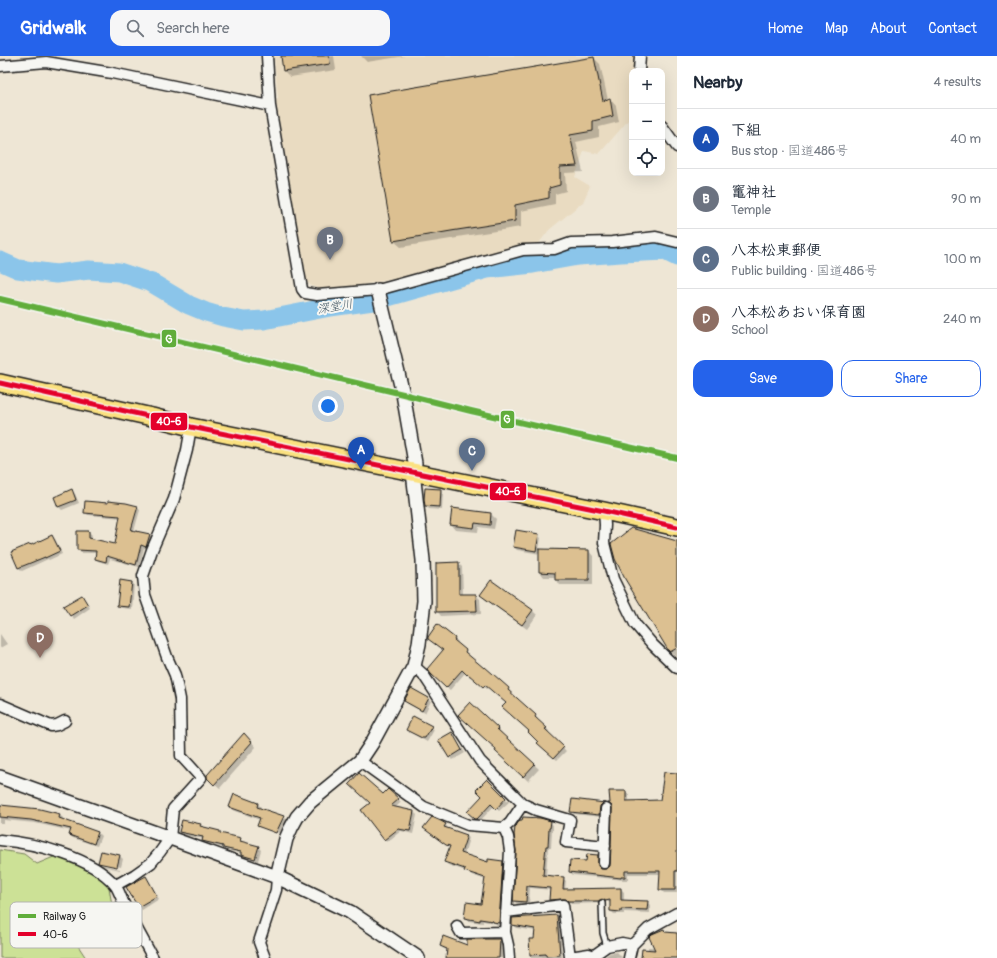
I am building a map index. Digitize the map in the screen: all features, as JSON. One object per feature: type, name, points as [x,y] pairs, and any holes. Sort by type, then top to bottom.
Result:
[{"type":"highway","points":[[0,383],[191,427],[677,527]]},
{"type":"street","points":[[267,56],[270,106],[302,289],[305,293],[317,295],[379,295],[522,250],[554,249],[571,243],[612,242],[656,237],[677,242]]},
{"type":"street","points":[[639,68],[640,56]]},
{"type":"street","points":[[0,66],[46,62],[112,73],[270,106]]},
{"type":"street","points":[[665,130],[677,148]]},
{"type":"street","points":[[265,958],[259,942],[276,890],[286,839],[291,828],[297,817],[310,802],[360,761],[372,743],[414,666],[419,644],[424,602],[423,560],[413,472],[415,463],[403,394],[379,295]]},
{"type":"street","points":[[116,885],[151,864],[170,838],[174,809],[200,778],[181,756],[180,699],[175,675],[145,595],[143,576],[152,550],[174,499],[187,450],[191,427]]},
{"type":"street","points":[[604,511],[604,543],[612,579],[635,624],[653,645],[677,668]]},
{"type":"street","points":[[414,666],[423,674],[480,761],[523,804],[536,810],[570,820],[566,842],[605,846]]},
{"type":"street","points":[[0,704],[51,726],[58,725],[65,721]]},
{"type":"street","points":[[360,761],[424,807],[468,825],[504,828],[510,823],[523,804]]},
{"type":"street","points":[[0,777],[278,878],[350,912],[418,958]]},
{"type":"street","points":[[604,863],[606,809]]},
{"type":"street","points":[[504,828],[508,837],[510,851],[505,932],[509,958]]},
{"type":"street","points":[[0,840],[51,850],[80,860],[101,871],[116,885],[123,902]]},
{"type":"street","points":[[506,912],[563,905],[570,957],[589,954],[593,957],[607,946],[622,942],[632,945]]},
{"type":"street","points":[[629,958],[632,945],[648,929],[677,913]]},
{"type":"street","points":[[457,926],[461,933],[505,932]]},
{"type":"street","points":[[142,938],[153,958]]},
{"type":"lane","points":[[602,903],[603,933],[607,946]]},
{"type":"shaded area","points":[[274,56],[636,56],[634,68],[629,68],[629,119],[599,154],[584,151],[575,177],[590,186],[583,202],[549,230],[539,243],[526,244],[405,277],[355,286],[320,289],[307,282],[276,102],[278,98]]},
{"type":"green space","points":[[0,850],[24,854],[37,864],[56,856],[80,863],[108,882],[112,902],[10,902],[10,948],[79,948],[86,958],[0,958]]},
{"type":"building","points":[[281,56],[329,56],[330,64],[283,71]]},
{"type":"building","points":[[594,57],[603,101],[610,98],[613,116],[593,121],[593,131],[570,135],[577,166],[560,167],[560,185],[549,188],[549,198],[515,205],[515,221],[393,241],[368,95]]},
{"type":"building","points":[[425,488],[441,489],[440,507],[425,506]]},
{"type":"building","points":[[72,489],[76,500],[58,507],[54,497]]},
{"type":"building","points":[[85,501],[108,503],[108,501],[138,506],[131,530],[150,534],[146,547],[141,545],[136,565],[107,556],[106,562],[95,559],[96,551],[77,550],[77,531],[89,531],[89,538],[115,544],[120,516],[84,513]]},
{"type":"building","points":[[452,508],[491,513],[490,525],[475,523],[474,528],[450,525]]},
{"type":"building","points":[[631,528],[677,541],[677,648],[670,652],[625,579],[615,559],[611,544]]},
{"type":"building","points":[[516,530],[539,534],[536,551],[513,547]]},
{"type":"building","points":[[52,535],[60,551],[18,568],[11,552]]},
{"type":"building","points":[[539,549],[589,550],[589,580],[555,580],[555,573],[539,572]]},
{"type":"building","points":[[459,562],[459,594],[476,594],[477,611],[436,612],[436,563]]},
{"type":"building","points":[[120,580],[132,582],[129,607],[117,606]]},
{"type":"building","points":[[491,580],[533,610],[522,625],[480,595]]},
{"type":"building","points":[[82,595],[88,605],[70,616],[63,606]]},
{"type":"building","points":[[437,624],[455,638],[454,640],[466,650],[465,652],[509,688],[508,690],[536,715],[535,717],[547,728],[545,729],[564,747],[554,758],[537,743],[538,742],[528,732],[529,731],[502,707],[506,703],[485,685],[483,687],[462,670],[446,688],[431,674],[427,669],[443,650],[428,639]]},
{"type":"building","points":[[411,688],[429,698],[422,711],[404,701]]},
{"type":"building","points":[[470,702],[535,764],[523,777],[495,751],[496,749],[458,715]]},
{"type":"building","points":[[413,716],[432,726],[425,738],[406,730]]},
{"type":"building","points":[[452,732],[462,750],[449,758],[438,740]]},
{"type":"building","points":[[244,733],[252,742],[214,785],[207,778],[207,775]]},
{"type":"building","points":[[664,772],[677,773],[677,871],[675,871],[675,890],[659,890],[660,871],[625,871],[625,877],[621,878],[569,872],[570,860],[586,861],[587,854],[598,855],[598,866],[601,869],[607,869],[610,866],[612,806],[608,803],[610,803],[609,791],[626,791],[626,801],[660,800]]},
{"type":"building","points":[[359,773],[383,794],[388,789],[399,799],[391,806],[414,811],[410,831],[398,829],[384,840],[361,810],[370,803],[349,784]]},
{"type":"building","points":[[487,779],[506,798],[496,809],[491,804],[477,819],[475,819],[467,812],[482,796],[476,790]]},
{"type":"building","points":[[234,794],[258,803],[257,807],[284,816],[276,833],[257,826],[260,818],[229,807]]},
{"type":"building","points":[[572,799],[605,803],[600,806],[599,815],[570,812]]},
{"type":"building","points":[[0,805],[40,809],[60,814],[59,818],[98,832],[94,844],[69,835],[71,829],[31,820],[0,817]]},
{"type":"building","points":[[432,817],[446,824],[444,827],[467,835],[461,853],[488,862],[488,859],[503,861],[499,923],[480,919],[480,921],[464,918],[466,902],[481,904],[485,878],[444,862],[450,846],[446,845],[423,828]]},
{"type":"building","points":[[523,817],[540,818],[551,821],[548,846],[546,846],[543,875],[564,877],[563,889],[621,888],[621,900],[648,901],[647,910],[621,909],[621,912],[610,911],[610,900],[605,901],[602,899],[599,901],[568,901],[566,899],[549,900],[550,888],[527,886],[526,902],[513,901],[516,851],[514,835],[515,827]]},
{"type":"building","points":[[182,820],[201,824],[200,826],[241,838],[240,841],[259,846],[255,859],[241,855],[241,852],[202,841],[203,837],[179,832]]},
{"type":"building","points":[[101,851],[120,855],[117,867],[98,863]]},
{"type":"building","points":[[146,876],[157,896],[142,905],[142,902],[135,902],[126,887]]},
{"type":"building","points":[[557,915],[560,955],[530,955],[529,939],[534,939],[535,929],[512,925],[512,918]]},
{"type":"building","points":[[664,929],[665,932],[677,933],[677,958],[641,958],[642,949],[655,950],[649,937],[652,934]]},
{"type":"building","points":[[443,936],[467,945],[467,939],[500,939],[499,958],[446,958],[447,949],[440,946]]},
{"type":"waterway","name":"深堂川","points":[[0,261],[18,269],[56,274],[89,270],[119,272],[152,283],[189,305],[206,312],[244,321],[264,320],[330,307],[373,301],[487,269],[533,264],[578,256],[621,253],[665,251],[677,257]]},
{"type":"rail line","name":"G","points":[[0,299],[471,411],[677,458]]},
{"type":"transit line","name":"40-6","points":[[0,383],[191,427],[677,527]]},
{"type":"place","name":"竃神社","points":[[330,260]]},
{"type":"place","name":"下組","points":[[361,470]]},
{"type":"place","name":"八本松東郵便","points":[[472,471]]},
{"type":"place","name":"八本松あおい保育園","points":[[40,658]]}]
